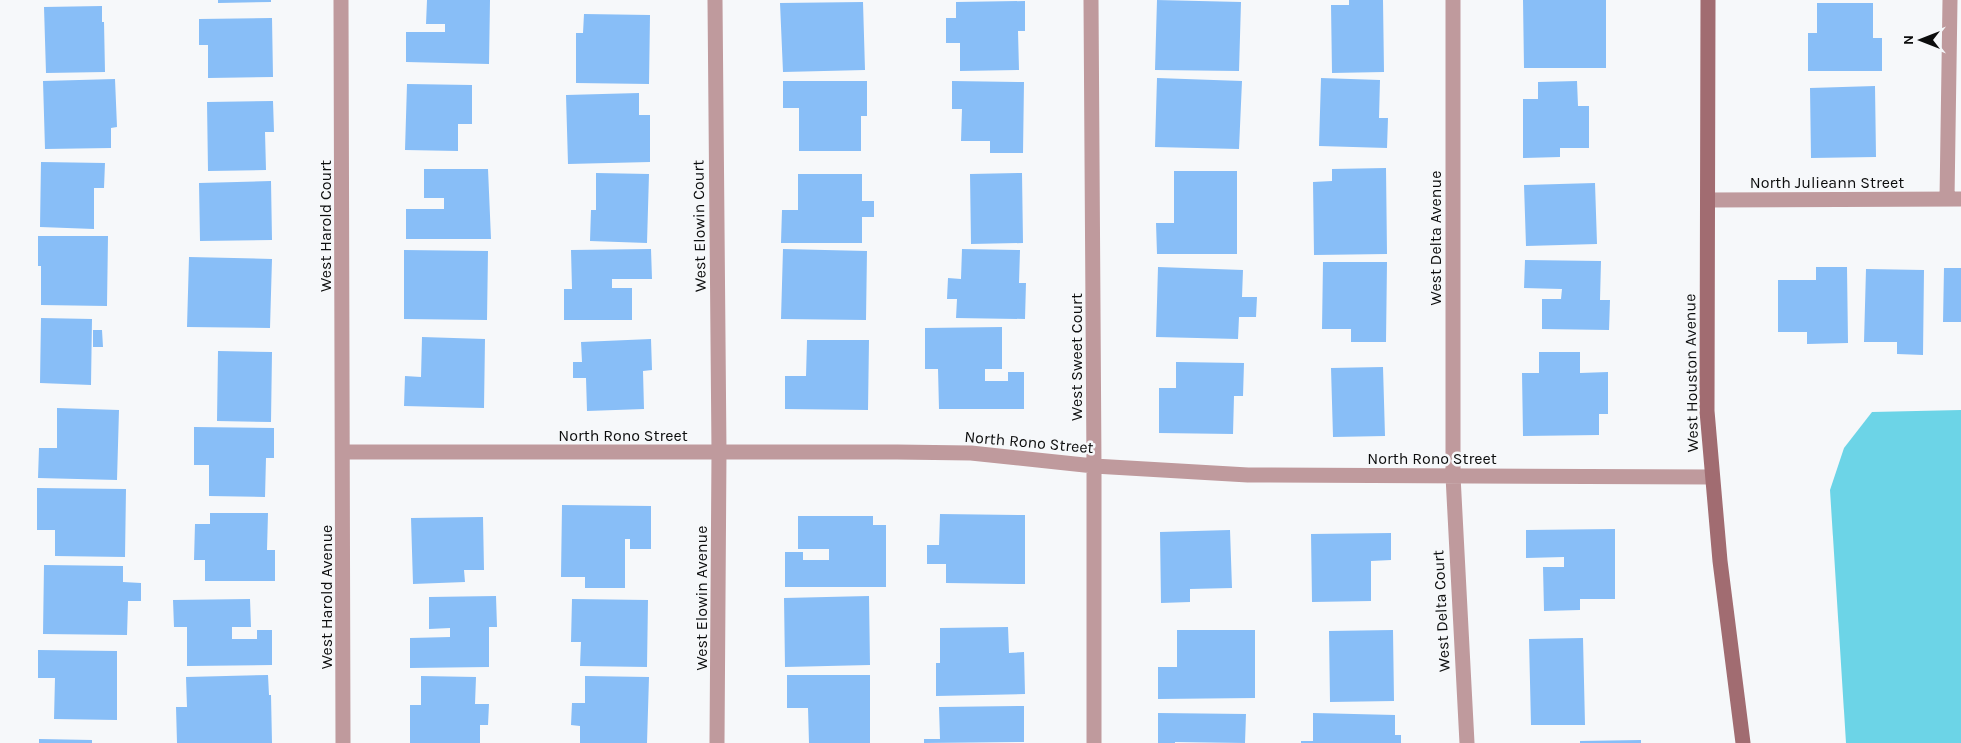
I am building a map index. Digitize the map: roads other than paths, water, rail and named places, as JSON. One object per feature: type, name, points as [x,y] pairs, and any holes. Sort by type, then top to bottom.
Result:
[{"type":"street","name":"West Harold Court","points":[[341,0],[343,452]]},
{"type":"street","name":"West Elowin Court","points":[[714,0],[719,452]]},
{"type":"street","name":"West Sweet Court","points":[[1091,0],[1094,743]]},
{"type":"street","name":"West Delta Avenue","points":[[1453,0],[1453,476]]},
{"type":"street","name":"West Houston Avenue","points":[[1708,0],[1706,358],[1712,477],[1720,561],[1743,743]]},
{"type":"street","points":[[1950,0],[1954,199]]},
{"type":"street","name":"North Julieann Street","points":[[1708,200],[1954,199]]},
{"type":"street","name":"North Rono Street","points":[[343,452],[971,453],[1094,466],[1248,474],[1712,477]]},
{"type":"street","name":"West Harold Avenue","points":[[343,452],[343,743]]},
{"type":"street","name":"West Elowin Avenue","points":[[717,743],[719,452]]},
{"type":"street","name":"West Delta Court","points":[[1453,476],[1467,743]]},
{"type":"water","points":[[1961,410],[1961,743],[1846,743],[1830,490],[1844,448],[1872,412]]}]
